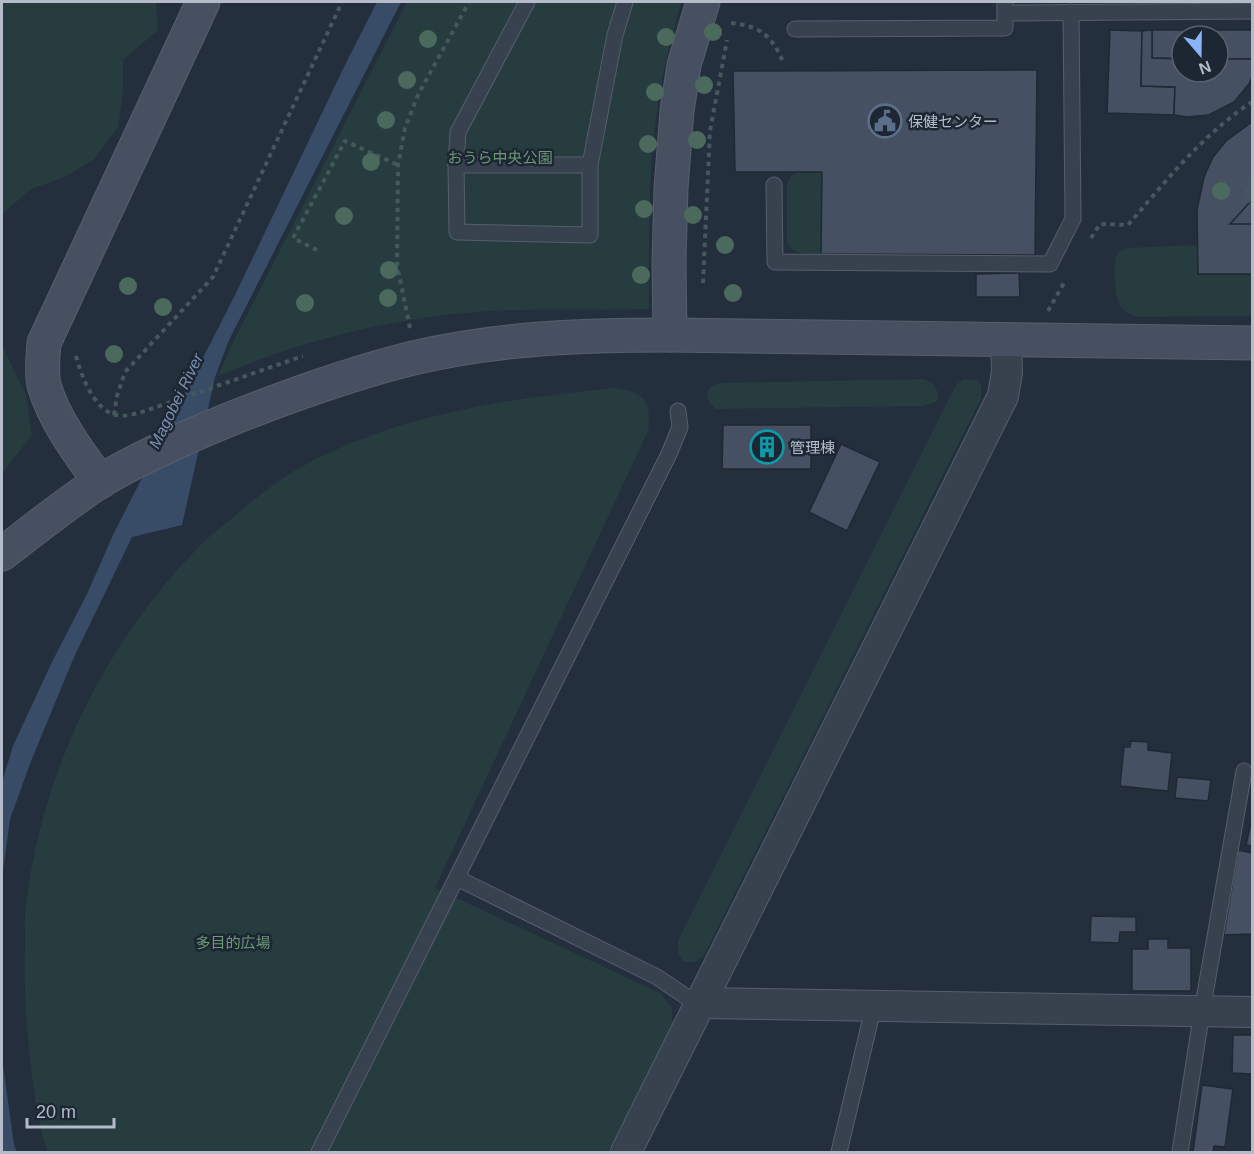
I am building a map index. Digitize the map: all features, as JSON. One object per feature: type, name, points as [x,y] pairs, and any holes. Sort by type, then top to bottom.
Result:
[{"type":"street","points":[[100,482],[79,453],[51,404],[44,383],[42,362],[44,343],[203,2]]},
{"type":"street","points":[[670,335],[671,188],[677,111],[684,65],[703,2]]},
{"type":"street","points":[[2,554],[100,482],[156,452],[271,402],[341,378],[415,358],[531,340],[585,335],[1252,343]]},
{"type":"street","points":[[626,1152],[696,1001],[1003,396],[1007,372],[1006,340]]},
{"type":"street","points":[[696,1001],[1252,1012]]},
{"type":"lane","points":[[527,2],[458,132],[457,232],[590,235],[590,165],[615,35],[626,2]]},
{"type":"lane","points":[[795,29],[1005,28],[1005,7],[1071,12],[1252,11]]},
{"type":"lane","points":[[774,185],[775,262],[1050,264],[1073,219],[1071,12]]},
{"type":"lane","points":[[456,165],[590,165]]},
{"type":"lane","points":[[319,1152],[669,454],[680,427],[678,411]]},
{"type":"lane","points":[[1180,1152],[1244,771]]},
{"type":"lane","points":[[457,878],[657,977],[696,1001]]},
{"type":"lane","points":[[839,1152],[874,1005]]},
{"type":"path","points":[[114,415],[117,396],[125,372],[213,277],[342,2]]},
{"type":"path","points":[[410,330],[396,265],[398,165],[405,128],[418,95],[469,2]]},
{"type":"path","points":[[703,286],[710,131],[732,15]]},
{"type":"path","points":[[731,23],[759,29],[777,48],[784,63]]},
{"type":"path","points":[[1088,243],[1100,224],[1128,225],[1184,159],[1252,102]]},
{"type":"path","points":[[317,250],[293,238],[345,141],[398,165]]},
{"type":"path","points":[[1250,202],[1246,194],[1252,182]]},
{"type":"path","points":[[1047,312],[1070,273]]},
{"type":"path","points":[[75,350],[79,369],[93,395],[105,410],[114,415],[134,414],[231,380]]},
{"type":"green space","points":[[2,2],[156,2],[158,30],[123,60],[123,93],[118,127],[94,159],[65,177],[31,189],[2,214]]},
{"type":"green space","name":"おうら中央公園","points":[[407,2],[681,2],[663,73],[653,141],[649,213],[649,309],[512,310],[422,318],[319,340],[218,376],[234,340]]},
{"type":"green space","points":[[797,172],[822,172],[821,254],[797,252],[787,242],[787,185],[790,177]]},
{"type":"green space","points":[[1197,245],[1198,274],[1252,274],[1252,316],[1137,317],[1122,308],[1118,302],[1115,274],[1115,261],[1119,252],[1127,248]]},
{"type":"green space","points":[[2,346],[26,395],[32,435],[2,473]]},
{"type":"green space","points":[[925,379],[934,385],[939,395],[936,402],[922,406],[716,409],[707,397],[712,386],[722,383]]},
{"type":"green space","points":[[963,379],[977,380],[981,385],[981,399],[704,955],[695,962],[684,962],[678,954],[678,941],[956,385]]},
{"type":"green space","name":"多目的広場","points":[[615,388],[633,392],[644,400],[649,413],[648,431],[435,888],[660,993],[672,1008],[672,1027],[608,1152],[48,1152],[38,1114],[28,1035],[25,982],[26,904],[34,855],[46,807],[62,760],[105,670],[132,628],[161,589],[204,542],[268,489],[303,466],[377,433],[455,411],[535,397]]},
{"type":"water","points":[[377,2],[401,2],[229,340],[215,377],[182,525],[132,537],[74,657],[31,761],[10,819],[2,878],[2,782],[13,746],[88,592],[113,535],[236,293]]},
{"type":"water","points":[[2,1058],[14,1145],[17,1152],[2,1152]]},
{"type":"building","points":[[1110,30],[1142,31],[1141,86],[1175,87],[1174,115],[1107,113]]},
{"type":"building","points":[[1152,30],[1170,30],[1170,59],[1152,58]]},
{"type":"building","points":[[1152,30],[1152,58],[1170,59],[1170,84],[1230,84],[1230,59],[1252,59],[1252,77],[1249,84],[1234,102],[1209,115],[1187,117],[1174,115],[1175,87],[1141,86],[1142,31]]},
{"type":"building","points":[[1230,30],[1252,30],[1252,59],[1230,59]]},
{"type":"building","name":"保健センター","points":[[1037,70],[1035,255],[821,254],[822,172],[735,172],[733,71]]},
{"type":"building","points":[[1252,122],[1252,274],[1198,274],[1197,210],[1204,177],[1213,157],[1226,141]]},
{"type":"building","points":[[1252,199],[1252,224],[1230,224],[1250,202]]},
{"type":"building","points":[[1019,273],[1020,297],[976,297],[976,274]]},
{"type":"building","name":"管理棟","points":[[723,425],[811,425],[811,469],[722,469]]},
{"type":"building","points":[[841,444],[880,462],[847,531],[809,512]]},
{"type":"building","points":[[1131,741],[1148,742],[1148,750],[1172,753],[1168,791],[1120,786],[1124,747],[1130,747]]},
{"type":"building","points":[[1177,777],[1211,780],[1208,801],[1175,798]]},
{"type":"building","points":[[1252,818],[1252,846],[1246,845]]},
{"type":"building","points":[[1238,850],[1252,853],[1252,934],[1224,935]]},
{"type":"building","points":[[1091,916],[1136,917],[1136,932],[1120,932],[1119,943],[1090,942]]},
{"type":"building","points":[[1148,939],[1168,939],[1168,948],[1191,948],[1191,991],[1132,991],[1132,949],[1148,949]]},
{"type":"building","points":[[1233,1035],[1252,1035],[1252,1074],[1232,1073]]},
{"type":"building","points":[[1202,1085],[1233,1089],[1225,1147],[1214,1146],[1213,1152],[1193,1152]]},
{"type":"place","name":"保健センター","points":[[885,121]]},
{"type":"place","name":"管理棟","points":[[767,447]]},
{"type":"water label","name":"Magobei River","points":[[176,401]]}]
